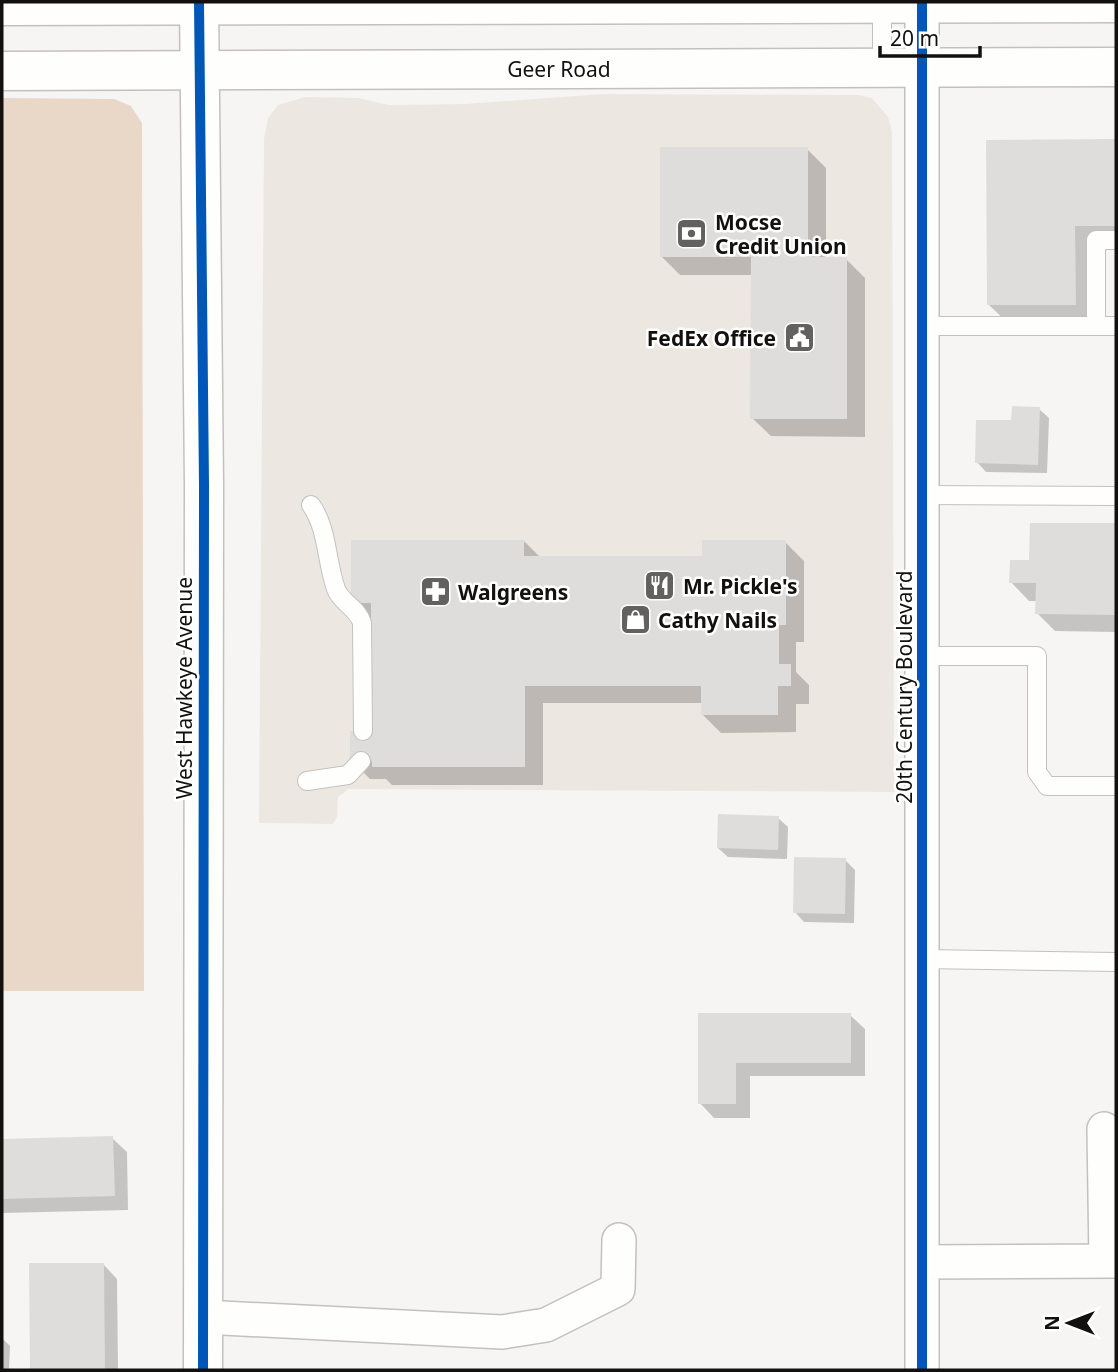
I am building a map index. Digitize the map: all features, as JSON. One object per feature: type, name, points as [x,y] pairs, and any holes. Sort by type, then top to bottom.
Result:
[{"type":"main road","points":[[2,6],[1116,2]]},
{"type":"main road","name":"West Hawkeye Avenue","points":[[199,4],[204,485],[203,1370]]},
{"type":"main road","name":"Geer Road","points":[[2,71],[1116,67]]},
{"type":"street","name":"20th Century Boulevard","points":[[922,3],[922,1370]]},
{"type":"street","points":[[922,1262],[1111,1261],[1104,1129]]},
{"type":"street","points":[[203,1317],[502,1332],[546,1325],[618,1289],[619,1240]]},
{"type":"lane","points":[[882,3],[882,68]]},
{"type":"lane","points":[[1096,326],[1096,240],[1116,240]]},
{"type":"lane","points":[[924,326],[1116,326]]},
{"type":"lane","points":[[923,495],[1116,496]]},
{"type":"lane","points":[[311,505],[319,516],[337,592],[358,612],[362,623],[363,731]]},
{"type":"lane","points":[[923,656],[1037,656],[1037,772],[1047,786],[1116,786]]},
{"type":"lane","points":[[307,781],[348,775],[361,761]]},
{"type":"lane","points":[[923,960],[1116,962]]},
{"type":"shaded area","points":[[603,94],[859,95],[872,98],[888,117],[892,132],[894,792],[349,789],[338,797],[337,817],[333,824],[259,823],[264,139],[268,118],[278,105],[305,97],[358,98],[389,105],[465,104]]},
{"type":"shaded area","points":[[2,98],[114,99],[131,106],[142,123],[144,991],[2,991]]},
{"type":"building","points":[[1116,139],[1116,226],[1075,226],[1076,305],[987,305],[986,140]]},
{"type":"building","points":[[660,147],[808,147],[808,257],[847,257],[847,419],[750,419],[751,257],[660,257]]},
{"type":"building","points":[[1012,406],[1040,407],[1038,465],[975,463],[976,420],[1011,420]]},
{"type":"building","points":[[1030,523],[1116,523],[1116,615],[1035,614],[1036,583],[1009,583],[1010,560],[1029,560]]},
{"type":"building","points":[[351,540],[524,540],[524,556],[702,556],[702,540],[786,540],[786,625],[779,625],[779,664],[791,664],[791,686],[778,686],[778,715],[701,715],[701,686],[525,686],[525,767],[372,767],[372,761],[350,761],[350,731],[371,731],[371,603],[351,603]]},
{"type":"building","points":[[718,814],[779,816],[778,850],[717,848]]},
{"type":"building","points":[[794,857],[846,858],[845,914],[793,913]]},
{"type":"building","points":[[698,1013],[851,1013],[851,1063],[736,1063],[736,1104],[698,1104]]},
{"type":"building","points":[[113,1136],[115,1196],[2,1199],[2,1139]]},
{"type":"building","points":[[29,1263],[104,1263],[105,1370],[30,1370]]},
{"type":"cycle path","points":[[199,2],[204,485],[203,1370]]},
{"type":"cycle path","points":[[922,3],[922,1370]]},
{"type":"place","name":"Mocse Credit Union","points":[[692,234]]},
{"type":"place","name":"FedEx Office","points":[[799,338]]},
{"type":"place","name":"Mr. Pickle's","points":[[660,586]]},
{"type":"place","name":"Walgreens","points":[[435,592]]},
{"type":"place","name":"Cathy Nails","points":[[635,620]]}]
